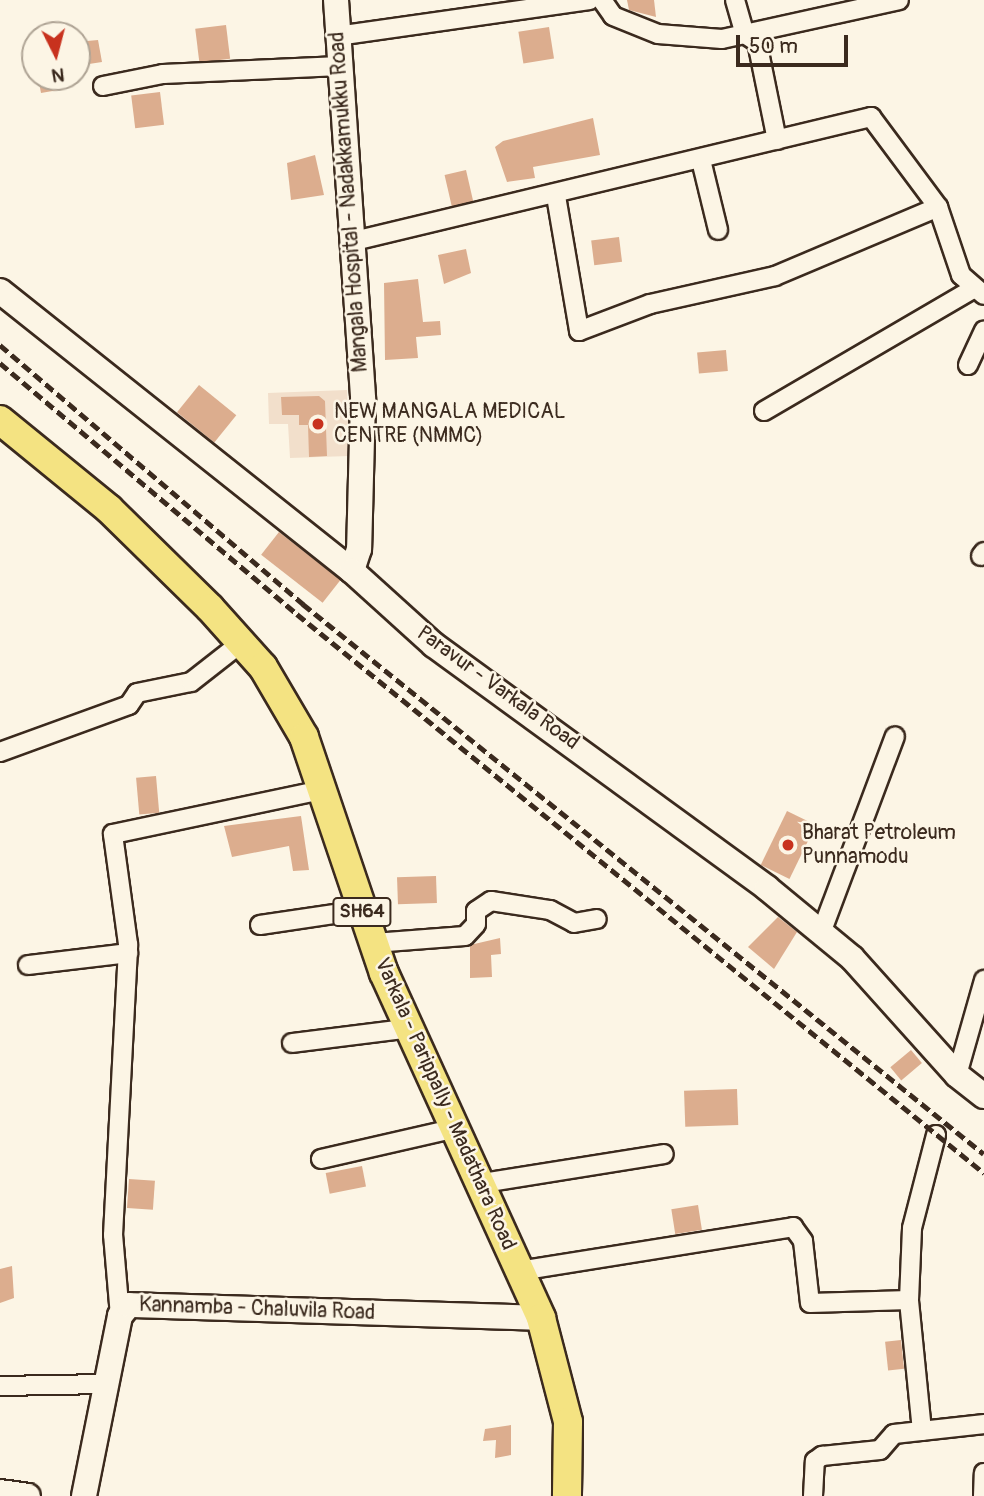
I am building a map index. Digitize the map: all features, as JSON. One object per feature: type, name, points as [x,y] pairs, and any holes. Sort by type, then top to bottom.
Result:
[{"type":"main road","name":"Mangala Hospital - Nadakkamukku Road","points":[[336,0],[350,242],[363,400],[359,548],[352,572]]},
{"type":"main road","name":"Paravur - Varkala Road","points":[[0,291],[352,572],[434,646],[657,802],[821,933],[957,1075],[984,1096]]},
{"type":"main road","name":"Varkala - Parippally - Madathara Road","points":[[0,420],[109,509],[241,643],[304,737],[374,943],[456,1128],[484,1183],[541,1318],[568,1422],[567,1496]]},
{"type":"main road","name":"Kannamba - Chaluvila Road","points":[[84,1496],[120,1316],[129,1305],[541,1318]]},
{"type":"main road","points":[[0,1492],[28,1496]]},
{"type":"street","points":[[337,36],[589,0]]},
{"type":"street","points":[[601,0],[613,16],[658,34],[722,39],[900,0]]},
{"type":"street","points":[[736,0],[745,34],[757,42],[777,140]]},
{"type":"street","points":[[103,86],[163,74],[340,66]]},
{"type":"street","points":[[350,242],[556,196],[871,117],[938,207],[961,275],[978,292],[764,411]]},
{"type":"street","points":[[701,160],[718,230]]},
{"type":"street","points":[[556,196],[579,331],[650,304],[775,276],[938,207]]},
{"type":"street","points":[[968,365],[984,331]]},
{"type":"street","points":[[0,752],[129,705],[137,693],[191,682],[241,643]]},
{"type":"street","points":[[821,933],[895,736]]},
{"type":"street","points":[[120,1316],[113,1235],[128,953],[113,834],[322,790]]},
{"type":"street","points":[[374,943],[465,936],[476,924],[476,911],[491,901],[550,910],[574,922],[597,919]]},
{"type":"street","points":[[260,925],[362,910]]},
{"type":"street","points":[[28,965],[128,953]]},
{"type":"street","points":[[957,1075],[984,980]]},
{"type":"street","points":[[292,1043],[412,1028]]},
{"type":"street","points":[[321,1159],[456,1128]]},
{"type":"street","points":[[922,1431],[909,1300],[914,1204],[936,1135]]},
{"type":"street","points":[[484,1183],[664,1154]]},
{"type":"street","points":[[519,1271],[793,1227],[803,1241],[810,1303],[909,1300]]},
{"type":"street","points":[[0,1386],[105,1384]]},
{"type":"street","points":[[813,1496],[815,1461],[880,1450],[894,1434],[984,1424]]},
{"type":"street","points":[[983,1496],[984,1473]]},
{"type":"shaded area","name":"NEW MANGALA MEDICAL CENTRE (NMMC)","points":[[347,390],[349,456],[290,458],[288,424],[269,424],[268,393]]},
{"type":"building","points":[[627,0],[654,0],[656,17],[629,10]]},
{"type":"building","points":[[226,25],[230,59],[199,63],[195,29]]},
{"type":"building","points":[[549,27],[554,59],[523,63],[518,32]]},
{"type":"building","points":[[98,40],[102,62],[91,64],[91,41]]},
{"type":"building","points":[[160,92],[164,125],[135,128],[131,96]]},
{"type":"building","points":[[593,118],[600,155],[533,167],[535,178],[507,182],[495,147],[503,141]]},
{"type":"building","points":[[315,155],[324,195],[291,200],[287,163]]},
{"type":"building","points":[[466,170],[473,201],[452,206],[445,175]]},
{"type":"building","points":[[619,237],[622,262],[594,265],[591,240]]},
{"type":"building","points":[[466,249],[471,273],[444,284],[438,255]]},
{"type":"building","points":[[418,279],[423,322],[440,321],[441,335],[416,337],[418,358],[385,360],[384,283]]},
{"type":"building","points":[[726,350],[728,371],[699,373],[697,353]]},
{"type":"building","points":[[199,385],[236,415],[214,442],[177,412]]},
{"type":"building","name":"NEW MANGALA MEDICAL CENTRE (NMMC)","points":[[319,396],[325,401],[327,456],[309,457],[308,425],[299,425],[299,415],[282,415],[281,397]]},
{"type":"building","points":[[279,532],[340,580],[323,603],[261,555]]},
{"type":"building","points":[[156,776],[159,813],[139,815],[136,778]]},
{"type":"building","name":"Bharat Petroleum Punnamodu","points":[[787,811],[816,825],[789,879],[761,865]]},
{"type":"building","points":[[301,816],[309,870],[293,871],[289,846],[232,857],[224,826]]},
{"type":"building","points":[[436,876],[437,903],[398,904],[397,877]]},
{"type":"building","points":[[778,917],[797,932],[774,969],[748,947]]},
{"type":"building","points":[[500,938],[501,954],[491,955],[492,977],[470,978],[470,945]]},
{"type":"building","points":[[911,1050],[922,1063],[901,1080],[890,1067]]},
{"type":"building","points":[[737,1089],[738,1125],[685,1127],[684,1091]]},
{"type":"building","points":[[362,1166],[366,1187],[330,1194],[326,1173]]},
{"type":"building","points":[[129,1179],[155,1181],[153,1210],[127,1208]]},
{"type":"building","points":[[698,1205],[702,1230],[675,1234],[671,1209]]},
{"type":"building","points":[[12,1266],[14,1298],[0,1303],[0,1269]]},
{"type":"building","points":[[901,1340],[904,1369],[888,1371],[885,1342]]},
{"type":"building","points":[[511,1425],[511,1455],[495,1458],[496,1440],[483,1441],[485,1429]]},
{"type":"railway","points":[[0,345],[303,604],[984,1154]]},
{"type":"railway","points":[[0,363],[297,614],[984,1173]]},
{"type":"place","name":"NEW MANGALA MEDICAL CENTRE (NMMC)","points":[[318,424]]},
{"type":"place","name":"Bharat Petroleum Punnamodu","points":[[788,845]]}]
